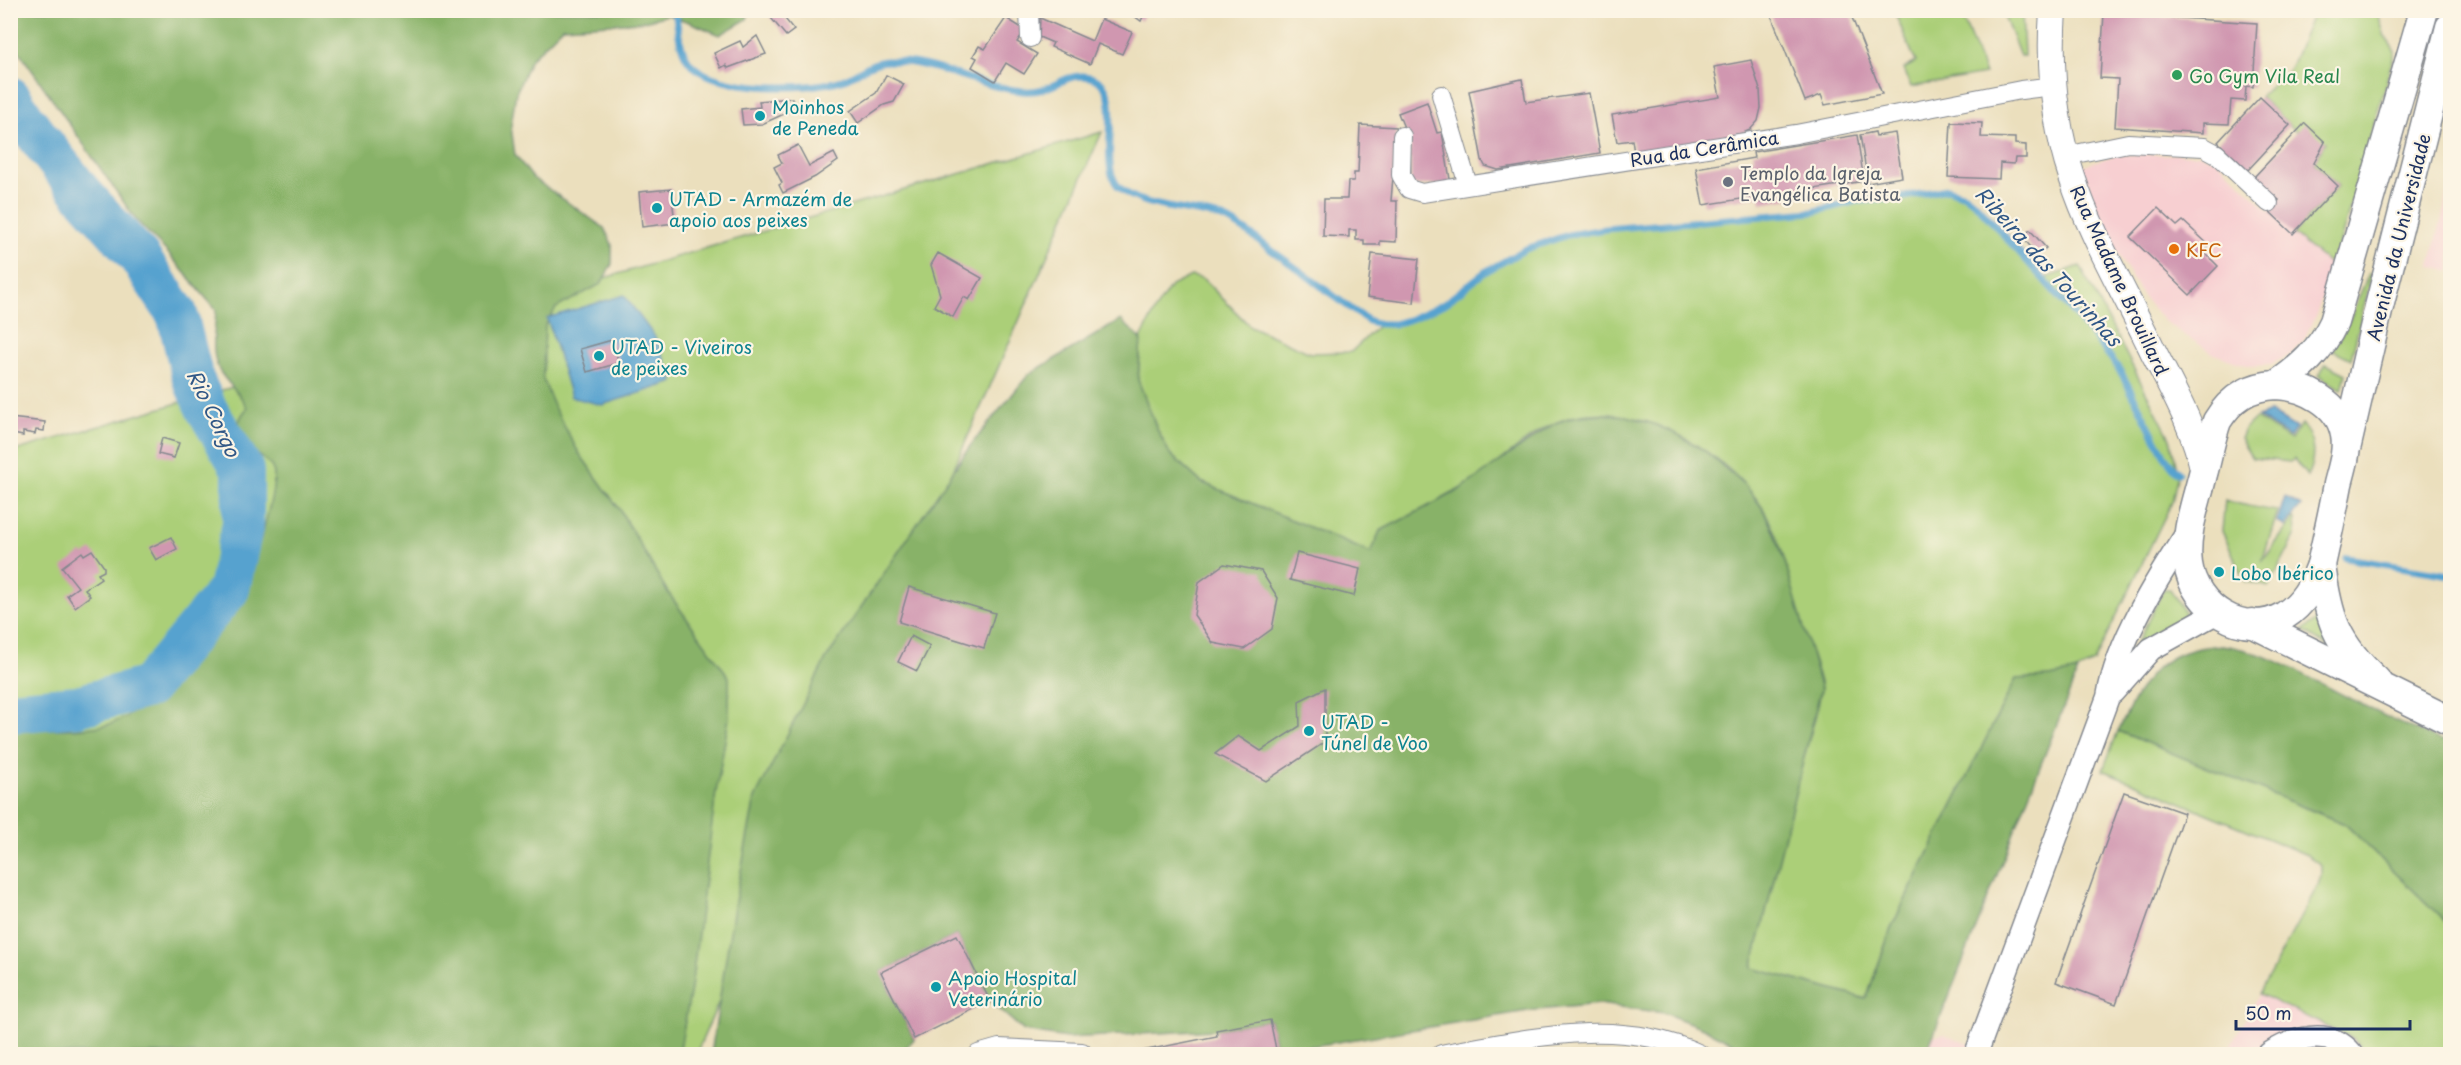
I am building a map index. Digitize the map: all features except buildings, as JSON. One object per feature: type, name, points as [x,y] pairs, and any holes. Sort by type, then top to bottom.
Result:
[{"type":"main road","name":"Rua Madame Brouillard","points":[[2053,10],[2053,86],[2066,156],[2085,210],[2192,430],[2204,472]]},
{"type":"main road","name":"Avenida da Universidade","points":[[2276,385],[2297,370],[2318,349],[2334,322],[2424,10]]},
{"type":"main road","name":"Avenida da Universidade","points":[[2346,447],[2379,307],[2451,27]]},
{"type":"main road","points":[[2252,623],[2273,621],[2296,606],[2309,591],[2321,566],[2346,447],[2341,423],[2330,408],[2312,393],[2301,388],[2265,385],[2247,390],[2223,412],[2213,431],[2189,529],[2187,552],[2191,577],[2205,602],[2216,613],[2226,618],[2252,623],[2451,722]]},
{"type":"main road","points":[[2321,566],[2326,603],[2337,631],[2364,667],[2394,695]]},
{"type":"street","points":[[1029,10],[1030,39]]},
{"type":"street","name":"Rua da Cerâmica","points":[[1402,136],[1401,175],[1409,189],[1422,192],[1796,134],[2021,90],[2053,86]]},
{"type":"street","points":[[1441,95],[1468,185]]},
{"type":"street","points":[[2066,156],[2128,143],[2204,147],[2217,154],[2269,203]]},
{"type":"street","points":[[1976,1054],[2108,697],[2118,659],[2157,582],[2189,529]]},
{"type":"street","points":[[2108,697],[2151,649],[2216,613]]},
{"type":"street","points":[[1441,1054],[1546,1036],[1589,1032],[1644,1035],[1665,1040],[1700,1054]]},
{"type":"street","points":[[2269,1054],[2294,1041],[2316,1037],[2335,1042],[2352,1054]]},
{"type":"street","points":[[978,1054],[999,1048],[1082,1052]]},
{"type":"shaded area","points":[[2200,154],[2217,160],[2293,234],[2333,267],[2316,315],[2303,341],[2290,355],[2269,365],[2242,364],[2214,354],[2165,322],[2139,291],[2116,250],[2098,211],[2082,166],[2116,155]]},
{"type":"shaded area","points":[[2450,185],[2450,272],[2430,266]]},
{"type":"shaded area","points":[[2259,994],[2351,1038],[2365,1054],[2226,1054]]},
{"type":"shaded area","points":[[1944,1034],[1994,1054],[1866,1054]]},
{"type":"green space","points":[[11,10],[749,11],[747,19],[720,35],[668,15],[640,22],[563,27],[531,59],[516,93],[511,126],[515,155],[533,178],[604,228],[612,244],[612,264],[601,284],[556,308],[545,326],[543,379],[555,409],[579,453],[620,510],[667,591],[729,677],[729,718],[716,792],[691,989],[679,1054],[11,1054],[11,726],[63,729],[105,725],[129,715],[153,697],[234,605],[240,594],[265,522],[274,475],[265,460],[241,441],[237,432],[239,422],[247,408],[241,397],[222,375],[216,363],[214,341],[216,310],[168,253],[136,220],[11,40]]},
{"type":"green space","points":[[1909,11],[1960,11],[1985,74],[1911,87],[1904,69],[1916,62],[1896,16]]},
{"type":"green space","points":[[2002,11],[2022,11],[2024,56],[2020,56]]},
{"type":"green space","points":[[2302,11],[2377,11],[2385,37],[2395,51],[2333,267],[2293,234],[2338,186],[2314,163],[2325,142],[2297,132],[2260,97],[2290,69],[2313,13]]},
{"type":"green space","points":[[1102,132],[696,1054],[11,1054],[11,452]]},
{"type":"green space","points":[[1947,189],[1965,195],[1976,204],[2043,279],[2080,266],[2170,438],[2178,473],[2172,502],[2094,662],[2066,674],[2016,679],[1892,926],[1866,999],[1752,968],[1821,688],[1776,535],[1762,507],[1747,487],[1728,468],[1681,436],[1654,424],[1627,416],[1601,413],[1575,416],[1548,426],[1478,478],[1380,531],[1371,553],[1201,482],[1170,454],[1157,429],[1138,380],[1141,339],[1155,310],[1171,286],[1191,276],[1203,279],[1250,326],[1310,353],[1351,352],[1380,324],[1395,323],[1430,311],[1505,260],[1568,235],[1631,226],[1813,212],[1856,201],[1899,198]]},
{"type":"green space","points":[[2369,273],[2372,274],[2351,359],[2333,350],[2350,319]]},
{"type":"green space","points":[[1121,320],[1141,339],[1138,380],[1157,429],[1170,454],[1201,482],[1371,553],[1380,531],[1456,492],[1555,423],[1577,416],[1602,414],[1627,416],[1654,424],[1679,435],[1705,451],[1746,486],[1763,509],[1776,537],[1821,689],[1752,968],[1866,999],[1892,926],[2016,679],[2050,677],[2078,671],[1926,1054],[1754,1054],[1703,1028],[1664,1013],[1599,1004],[1528,1011],[1277,1052],[1270,1020],[1216,1030],[1066,1038],[1024,1031],[990,1001],[957,935],[881,972],[914,1039],[900,1054],[711,1054],[734,907],[755,798],[826,659],[970,446],[1029,374]]},
{"type":"green space","points":[[2326,364],[2346,374],[2342,390],[2318,375]]},
{"type":"green space","points":[[2256,418],[2291,440],[2301,424],[2309,436],[2313,449],[2312,463],[2307,476],[2294,459],[2290,462],[2252,458],[2240,439],[2244,429]]},
{"type":"green space","points":[[2225,500],[2278,511],[2262,562],[2294,518],[2296,535],[2269,587],[2245,581],[2222,531]]},
{"type":"green space","points":[[2164,589],[2170,589],[2187,616],[2142,646],[2137,643]]},
{"type":"green space","points":[[2320,617],[2344,657],[2303,631]]},
{"type":"green space","points":[[2222,645],[2235,647],[2272,660],[2384,716],[2450,743],[2450,926],[2345,824],[2118,731],[2145,682],[2167,660],[2200,648]]},
{"type":"green space","points":[[2118,731],[2345,824],[2450,926],[2450,1054],[2365,1054],[2351,1038],[2259,994],[2318,885],[2321,865],[2307,855],[2103,770]]},
{"type":"water","points":[[624,295],[655,337],[674,382],[602,405],[571,397],[547,318]]},
{"type":"water","points":[[2270,412],[2296,428],[2290,437],[2258,417]]},
{"type":"water","points":[[2285,497],[2301,506],[2285,526],[2277,522]]},
{"type":"waterway","name":"Ribeira das Tourinhas","points":[[675,10],[678,32],[688,61],[706,74],[743,84],[787,87],[827,84],[848,78],[875,63],[887,61],[922,65],[1006,89],[1023,91],[1041,90],[1076,76],[1098,80],[1107,91],[1110,105],[1110,158],[1112,174],[1118,186],[1140,200],[1213,215],[1232,222],[1354,311],[1369,321],[1380,324],[1394,324],[1411,319],[1444,304],[1485,272],[1526,249],[1568,235],[1605,229],[1813,212],[1856,201],[1899,198],[1947,189],[1965,195],[1976,204],[2111,358],[2122,374],[2165,457],[2178,473]]},
{"type":"waterway","name":"Rio Corgo","points":[[10,97],[80,191],[139,257],[177,314],[193,379],[207,410],[243,470],[243,523],[229,589],[148,687],[78,706],[10,712]]},
{"type":"waterway","name":"Ribeira das Tourinhas","points":[[2346,558],[2450,575]]},
{"type":"place","name":"Go Gym Vila Real","points":[[2177,75]]},
{"type":"place","name":"Moinhos de Peneda","points":[[760,116]]},
{"type":"place","name":"Templo da Igreja Evangélica Batista","points":[[1728,182]]},
{"type":"place","name":"UTAD - Armazém de apoio aos peixes","points":[[657,208]]},
{"type":"place","name":"KFC","points":[[2174,249]]},
{"type":"place","name":"UTAD - Viveiros de peixes","points":[[599,356]]},
{"type":"place","name":"Lobo Ibérico","points":[[2219,572]]},
{"type":"place","name":"UTAD - Túnel de Voo","points":[[1309,731]]},
{"type":"place","name":"Apoio Hospital Veterinário","points":[[936,987]]}]
